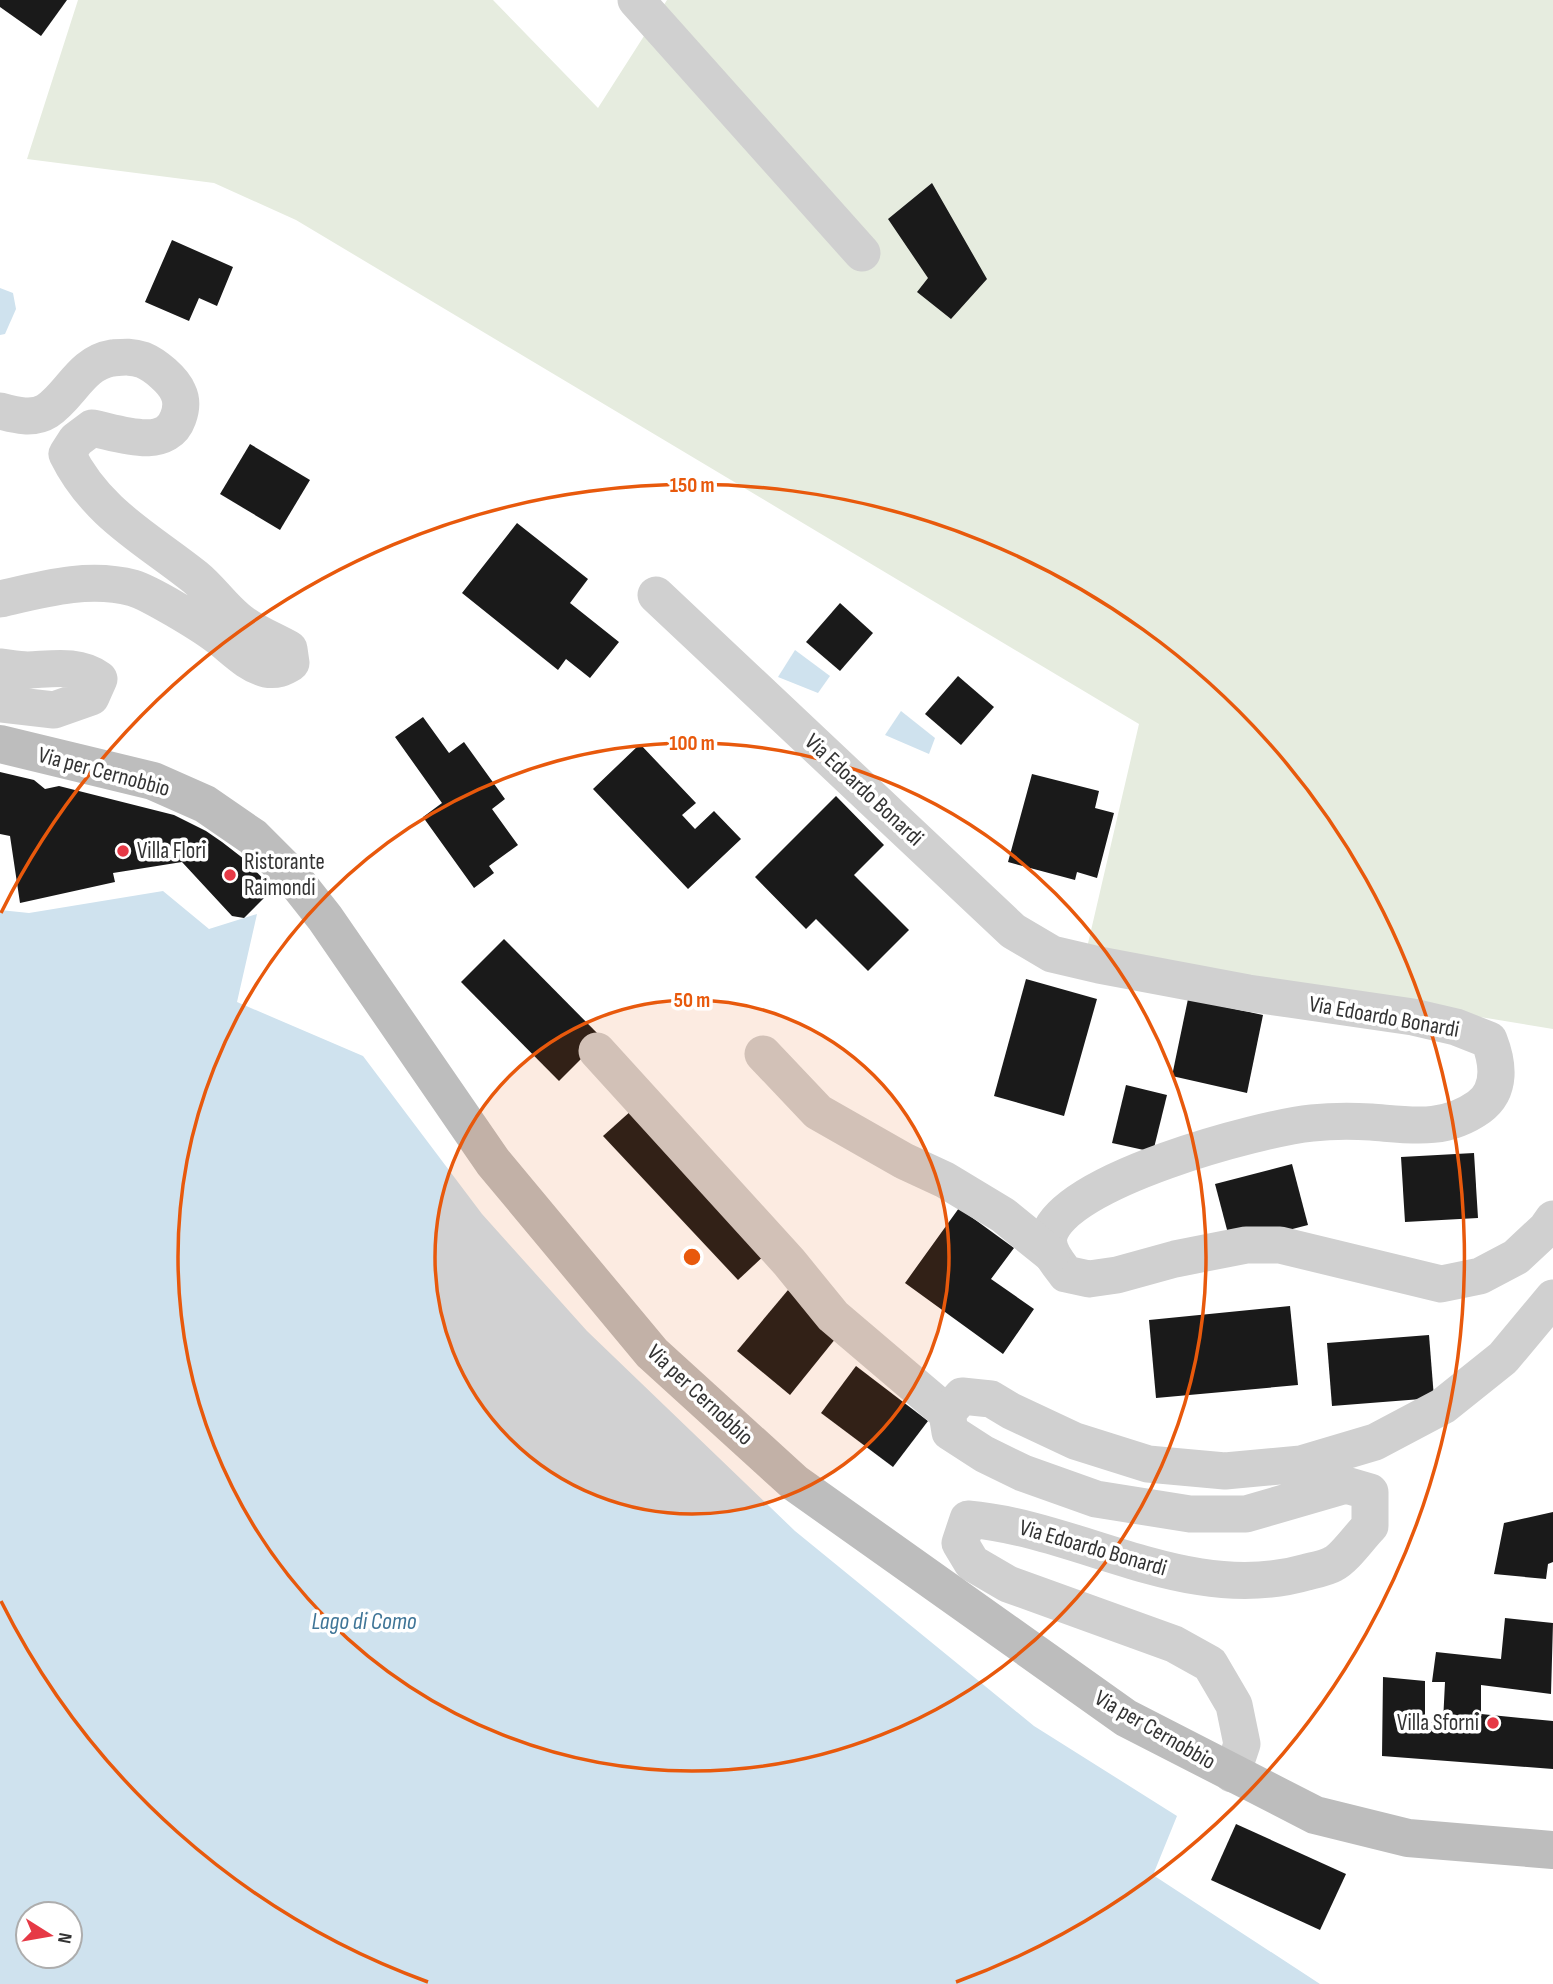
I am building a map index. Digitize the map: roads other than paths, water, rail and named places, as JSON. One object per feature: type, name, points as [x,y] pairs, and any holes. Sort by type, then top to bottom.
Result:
[{"type":"main road","name":"Via per Cernobbio","points":[[0,744],[153,781],[205,804],[253,837],[291,875],[325,918],[493,1162],[652,1353],[795,1483],[1126,1718],[1315,1815],[1408,1838],[1553,1850]]},
{"type":"street","points":[[636,0],[862,253]]},
{"type":"street","points":[[0,411],[20,417],[45,412],[79,376],[99,360],[131,356],[151,363],[178,391],[181,410],[175,427],[162,437],[144,439],[92,428],[76,440],[67,454],[79,478],[128,528],[197,578],[235,618],[251,630],[289,649],[291,663],[281,669],[264,669],[214,634],[134,589],[102,584],[67,584],[0,598]]},
{"type":"street","name":"Via Edoardo Bonardi","points":[[656,595],[1013,931],[1052,954],[1248,993],[1413,1017],[1456,1027],[1489,1040],[1497,1060],[1494,1088],[1480,1106],[1451,1121],[1419,1127],[1367,1122],[1311,1123],[1245,1138],[1153,1165],[1097,1189],[1065,1212],[1049,1236],[1051,1254]]},
{"type":"street","points":[[0,667],[26,670],[71,668],[89,672],[99,679],[91,696],[54,710],[0,704]]},
{"type":"street","points":[[597,1051],[834,1316],[947,1413],[962,1396],[991,1399],[1075,1441],[1148,1464],[1225,1471],[1301,1464],[1375,1442],[1443,1406],[1503,1358],[1553,1298]]},
{"type":"street","points":[[763,1054],[818,1112],[1003,1214],[1051,1254],[1066,1274],[1089,1279],[1246,1245],[1280,1245],[1441,1284],[1480,1276],[1516,1257],[1553,1219]]},
{"type":"street","name":"Via Edoardo Bonardi","points":[[947,1413],[950,1432],[984,1454],[1023,1473],[1096,1499],[1190,1514],[1246,1514],[1346,1485],[1370,1492],[1370,1526],[1334,1564],[1280,1580],[1233,1581],[1154,1569],[1032,1530],[999,1522],[968,1519],[960,1543],[972,1563],[1009,1584],[1174,1644],[1210,1664],[1234,1705],[1242,1744],[1232,1774]]},
{"type":"water","points":[[0,288],[13,293],[16,309],[5,334],[0,335]]},
{"type":"water","points":[[795,650],[830,676],[818,693],[778,677]]},
{"type":"water","points":[[901,711],[935,738],[929,754],[885,735]]},
{"type":"water","name":"Lago di Como","points":[[163,891],[209,929],[257,914],[237,1002],[363,1056],[482,1214],[587,1331],[795,1531],[1034,1726],[1177,1816],[1153,1875],[1320,1984],[0,1984],[0,910],[29,913]]},
{"type":"place","name":"Villa Flori","points":[[123,851]]},
{"type":"place","name":"Ristorante Raimondi","points":[[230,875]]},
{"type":"place","name":"Villa Sforni","points":[[1493,1723]]}]
